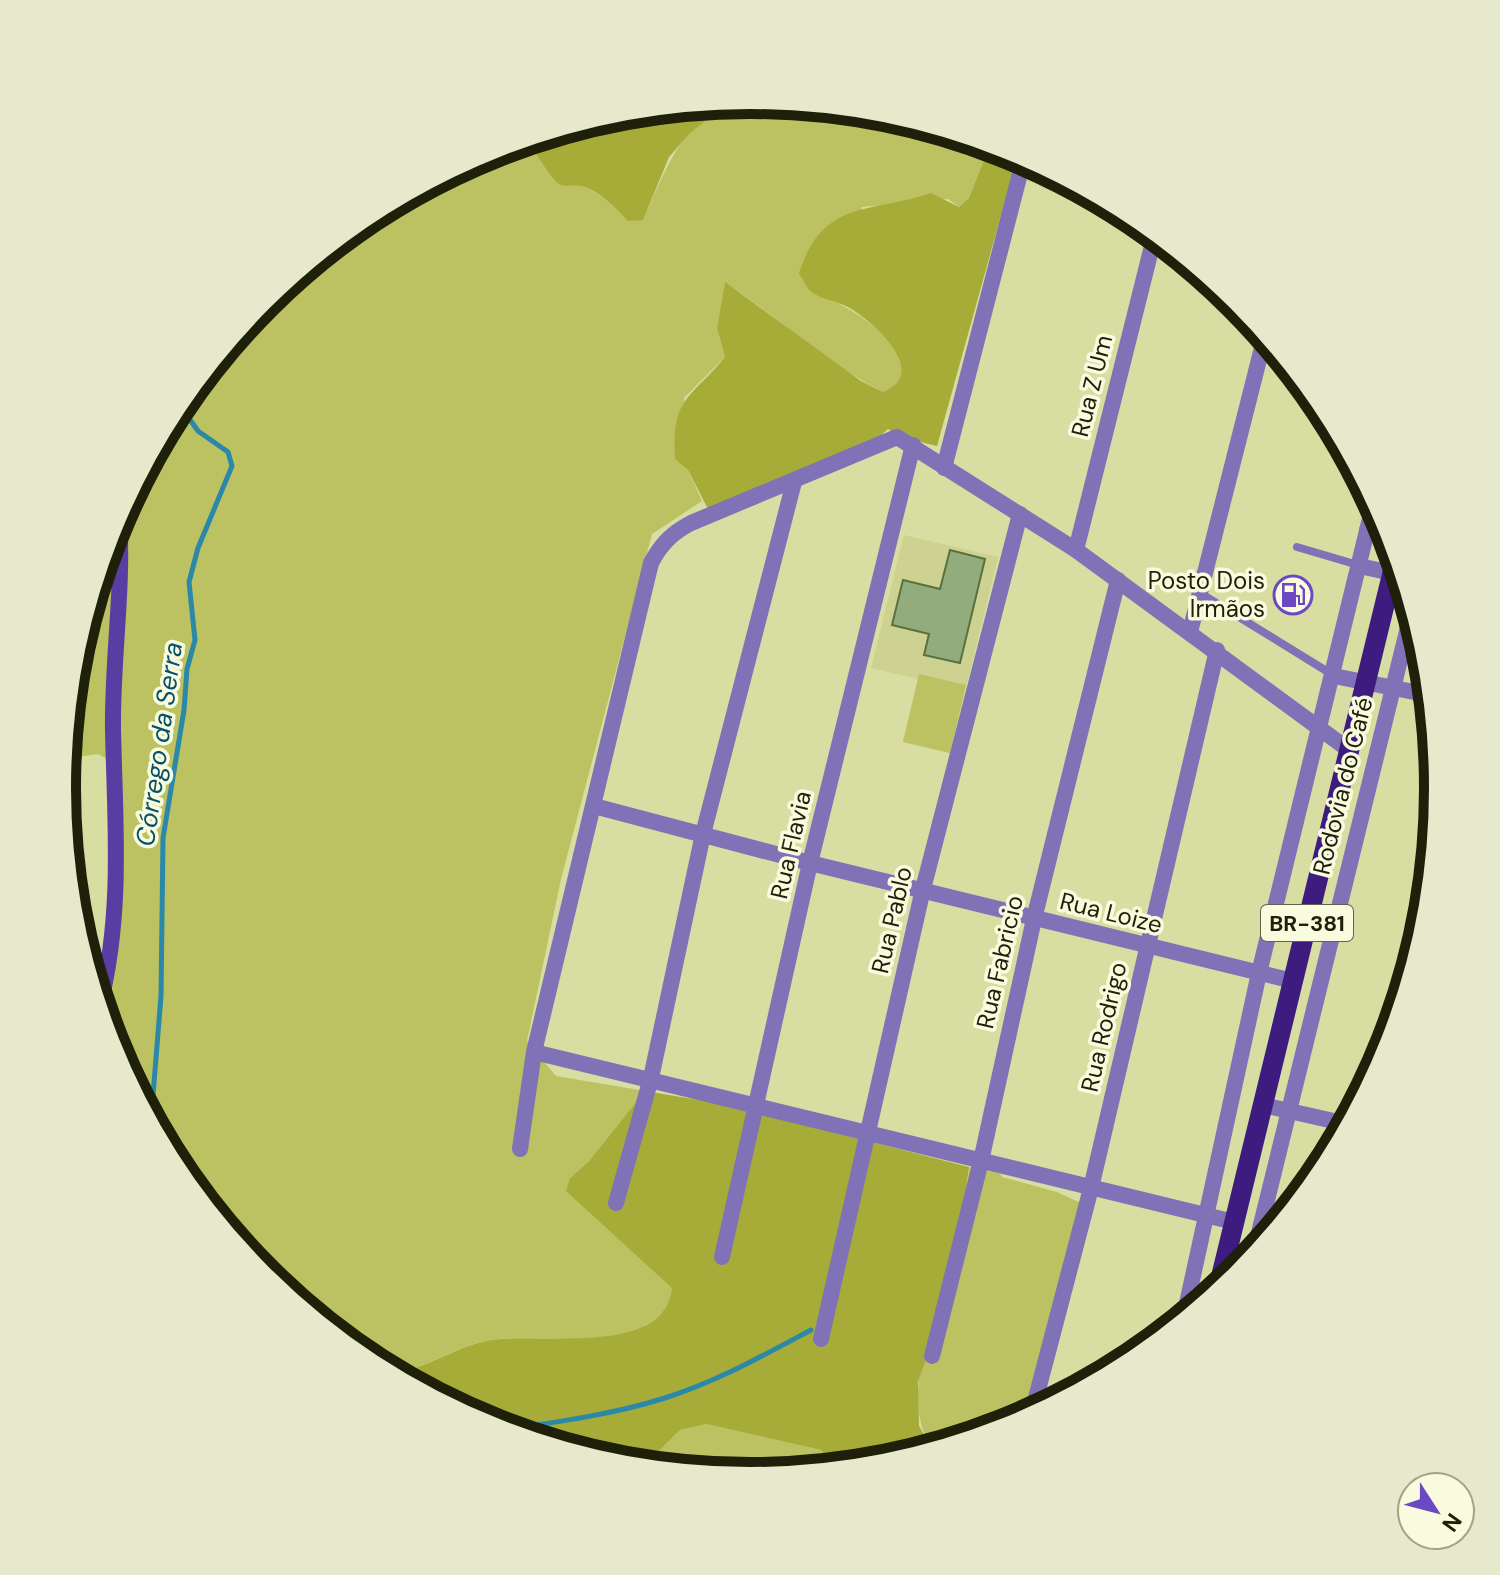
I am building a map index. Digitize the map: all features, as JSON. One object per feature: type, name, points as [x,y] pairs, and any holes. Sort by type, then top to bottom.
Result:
[{"type":"main road","name":"BR-381","points":[[1223,1268],[1391,579]]},
{"type":"street","points":[[944,468],[1021,171]]},
{"type":"street","name":"Rua Z Um","points":[[1076,550],[1152,247]]},
{"type":"street","points":[[1190,632],[1262,349]]},
{"type":"street","points":[[520,1149],[534,1052],[651,563],[660,546],[675,531],[691,523],[794,482],[888,438],[897,437],[1076,550],[1217,650],[1349,750]]},
{"type":"street","name":"Rua Flavia","points":[[722,1257],[810,863],[913,445]]},
{"type":"street","points":[[616,1203],[651,1078],[703,834],[794,482]]},
{"type":"street","name":"Rua Pablo","points":[[821,1339],[923,889],[1020,514]]},
{"type":"street","points":[[1188,1299],[1259,973],[1334,676],[1369,522]]},
{"type":"street","points":[[1367,530],[1374,532]]},
{"type":"street","points":[[105,982],[117,883],[113,729],[118,555]]},
{"type":"street","points":[[1359,566],[1386,566]]},
{"type":"street","name":"Rua Fabricio","points":[[932,1356],[981,1161],[1034,919],[1118,580]]},
{"type":"street","name":"Rodovia do Café","points":[[1260,1229],[1406,635]]},
{"type":"street","name":"Rua Rodrigo","points":[[1036,1397],[1091,1188],[1217,650]]},
{"type":"street","points":[[1334,676],[1417,692]]},
{"type":"street","name":"Rua Loize","points":[[594,806],[810,863],[1293,981]]},
{"type":"street","points":[[534,1052],[1234,1222]]},
{"type":"street","points":[[1263,1105],[1336,1121]]},
{"type":"lane","points":[[1297,547],[1359,566]]},
{"type":"lane","points":[[1200,593],[1334,676]]},
{"type":"shaded area","points":[[709,115],[794,115],[838,119],[924,136],[986,156],[969,198],[959,207],[948,199],[862,207],[828,300],[857,314],[888,340],[903,369],[898,382],[883,392],[862,380],[725,283],[717,328],[725,357],[684,398],[688,470],[702,501],[652,534],[561,879],[527,1041],[556,1076],[645,1091],[589,1161],[570,1178],[673,1288],[671,1303],[654,1320],[634,1331],[611,1337],[492,1340],[410,1369],[340,1322],[273,1264],[243,1232],[215,1198],[166,1124],[127,1045],[108,991],[109,760],[98,754],[83,756],[77,764],[89,656],[99,613],[127,530],[166,450],[215,377],[243,343],[306,281],[376,227],[413,204],[452,183],[532,149],[561,184],[581,186],[612,205],[628,220],[643,220],[670,162],[694,127]]},
{"type":"shaded area","points":[[713,115],[690,133],[669,157],[643,220],[628,221],[588,188],[561,185],[534,151],[576,136],[619,126]]},
{"type":"shaded area","points":[[986,156],[1014,168],[937,446],[900,437],[888,429],[853,460],[709,511],[688,470],[675,459],[676,422],[686,400],[725,357],[717,328],[725,282],[861,381],[883,392],[896,384],[901,373],[894,350],[874,326],[853,310],[818,296],[809,289],[799,273],[809,249],[821,232],[835,220],[851,213],[931,193],[959,207],[969,198]]},
{"type":"shaded area","points":[[904,535],[998,557],[950,753],[903,742],[918,679],[871,668]]},
{"type":"shaded area","points":[[919,674],[966,685],[950,753],[903,742]]},
{"type":"shaded area","points":[[645,1091],[723,1104],[969,1167],[961,1229],[939,1322],[918,1382],[919,1426],[926,1438],[826,1457],[821,1450],[706,1424],[680,1430],[655,1455],[576,1439],[533,1426],[452,1392],[410,1369],[492,1340],[597,1337],[624,1333],[648,1325],[664,1310],[672,1288],[566,1191],[570,1178],[589,1161]]},
{"type":"shaded area","points":[[969,1167],[999,1172],[1002,1177],[1057,1192],[1085,1205],[1041,1395],[967,1426],[927,1438],[921,1424],[918,1398],[920,1370],[962,1228]]},
{"type":"shaded area","points":[[706,1424],[821,1450],[826,1457],[750,1462],[655,1455],[680,1430]]},
{"type":"building","points":[[950,550],[985,559],[960,663],[924,655],[929,634],[892,625],[903,580],[940,589]]},
{"type":"waterway","name":"Córrego da Serra","points":[[153,1099],[161,996],[163,838],[184,710],[187,669],[195,640],[189,582],[198,548],[232,466],[228,452],[198,431],[188,416]]},
{"type":"waterway","points":[[531,1425],[606,1413],[684,1392],[811,1330]]},
{"type":"place","name":"Posto Dois Irmãos","points":[[1293,595]]}]
